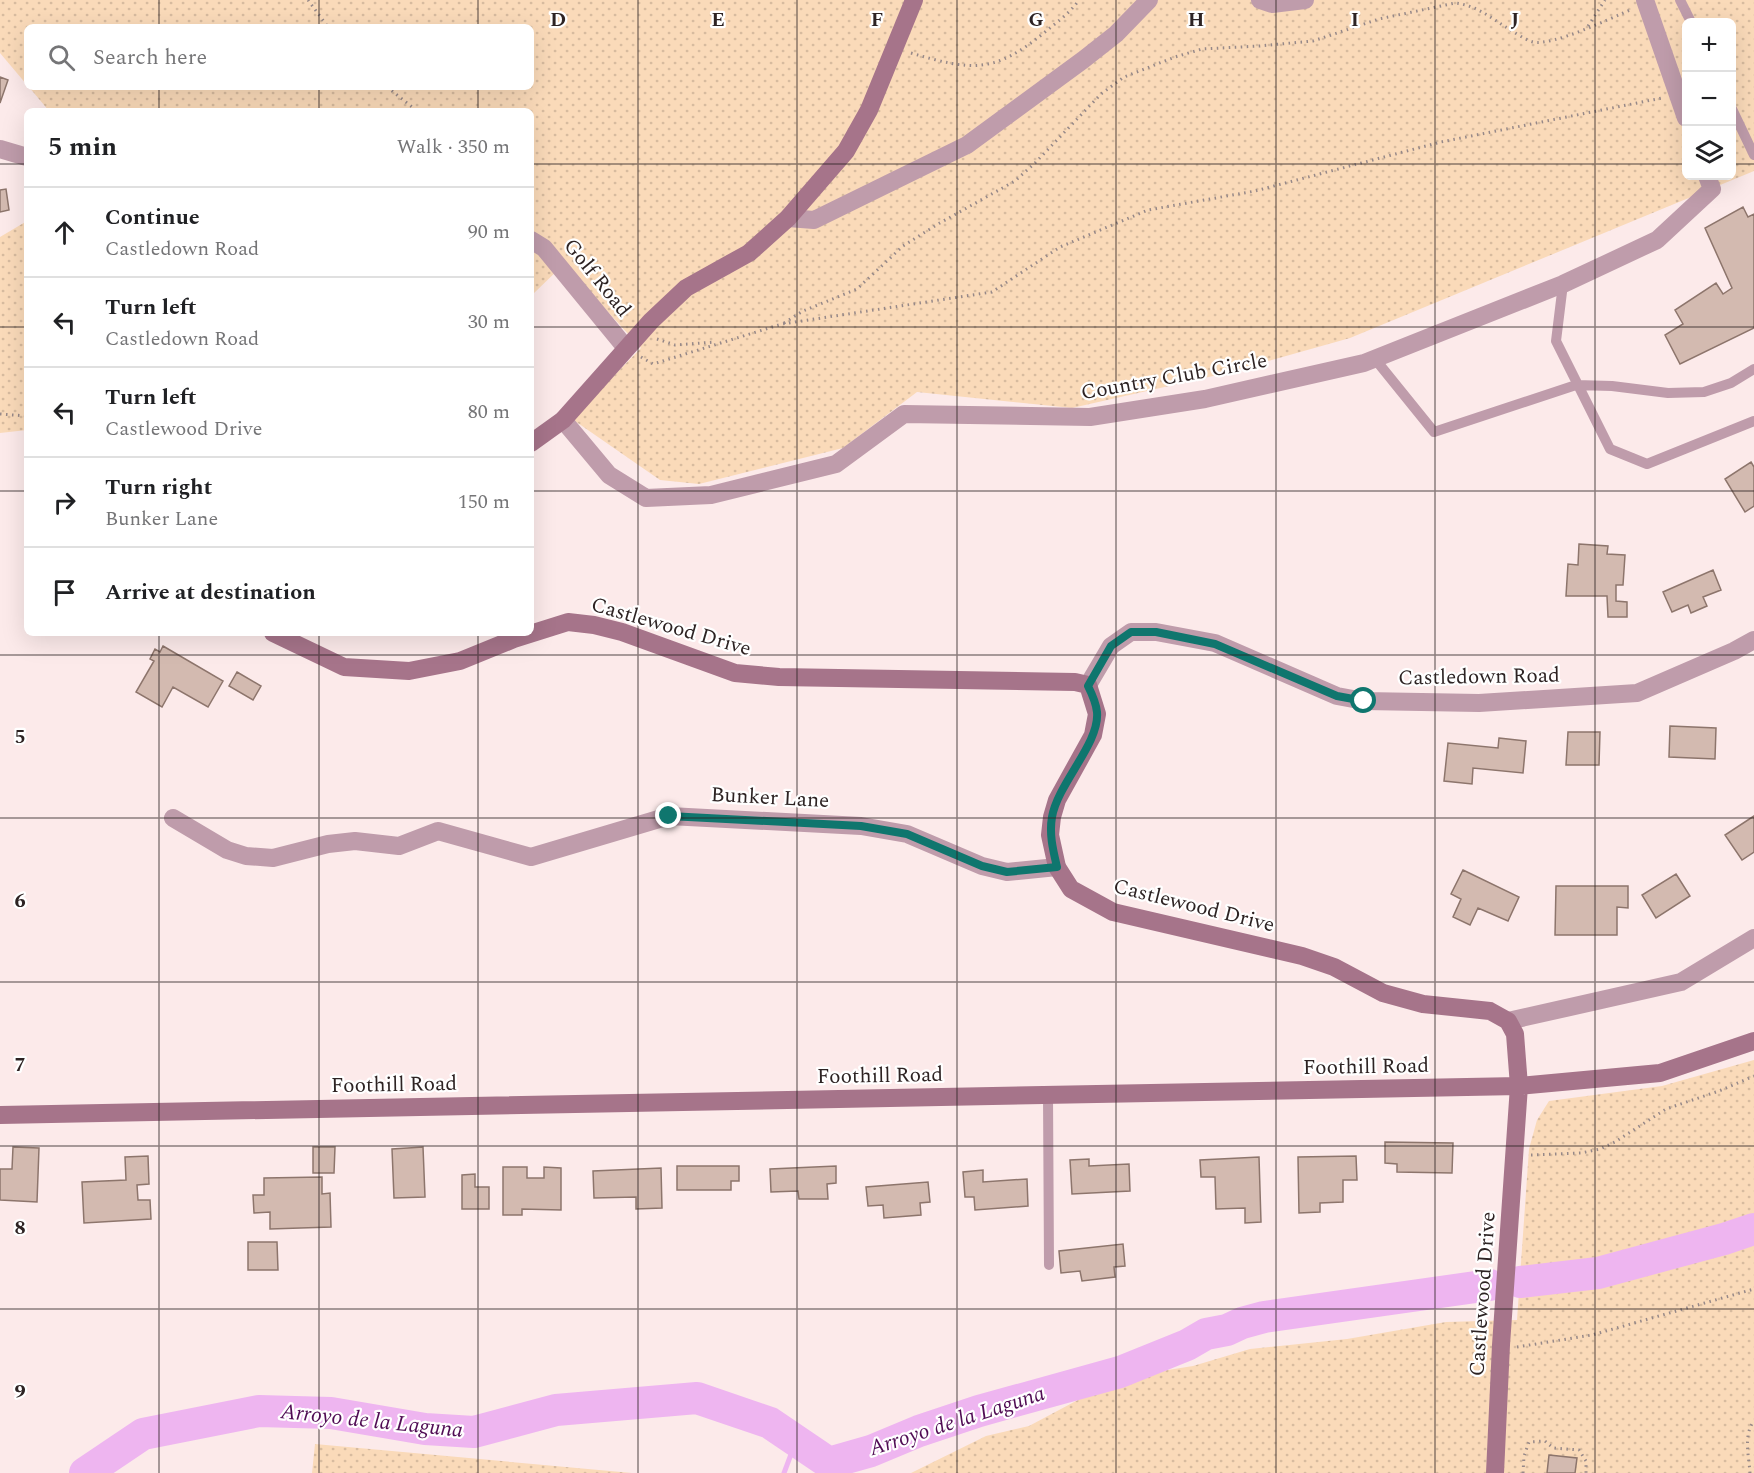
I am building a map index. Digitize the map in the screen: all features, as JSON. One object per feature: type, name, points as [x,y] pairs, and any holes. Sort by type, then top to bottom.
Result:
[{"type":"street","points":[[534,441],[563,420],[630,349],[643,329],[686,288],[749,254],[788,218],[846,151],[869,110],[914,0]]},
{"type":"street","points":[[788,218],[814,220],[967,145],[1116,34],[1149,0]]},
{"type":"street","points":[[1260,0],[1272,4],[1305,0]]},
{"type":"street","points":[[1645,2],[1682,106]]},
{"type":"street","points":[[0,149],[24,156]]},
{"type":"street","name":"Country Club Circle","points":[[563,420],[609,475],[646,498],[711,495],[836,464],[904,414],[1090,417],[1205,399],[1375,359],[1563,284],[1657,240],[1712,189],[1709,180]]},
{"type":"street","name":"Golf Road","points":[[534,242],[544,248],[630,349]]},
{"type":"street","name":"Castlewood Drive","points":[[534,633],[568,622],[594,625],[622,632],[735,673],[779,677],[1075,682],[1088,686],[1097,714],[1093,735],[1057,800],[1050,835],[1057,867],[1071,889],[1113,912],[1302,956],[1334,967],[1383,993],[1423,1004],[1490,1011],[1508,1021],[1515,1034],[1519,1086],[1501,1347],[1496,1473]]},
{"type":"street","name":"Castledown Road","points":[[1088,686],[1111,646],[1131,632],[1156,632],[1215,644],[1337,696],[1364,701],[1479,703],[1638,693],[1754,640]]},
{"type":"street","name":"Castlewood Drive","points":[[279,636],[344,667],[409,671],[460,661],[524,636]]},
{"type":"street","name":"Bunker Lane","points":[[173,818],[227,850],[246,856],[273,858],[328,844],[355,841],[399,846],[438,831],[531,857],[669,816],[861,826],[907,834],[982,866],[1007,872],[1057,867]]},
{"type":"street","points":[[1508,1021],[1681,982],[1754,939]]},
{"type":"street","name":"Foothill Road","points":[[0,1115],[1519,1086],[1660,1073],[1754,1041]]},
{"type":"lane","points":[[1680,0],[1688,18]]},
{"type":"lane","points":[[1736,119],[1754,156]]},
{"type":"lane","points":[[1563,284],[1556,341],[1610,449],[1647,464],[1754,421]]},
{"type":"lane","points":[[1375,359],[1434,432],[1576,385],[1612,386],[1668,393],[1704,392],[1731,383],[1754,369]]},
{"type":"lane","points":[[1048,1095],[1049,1265]]},
{"type":"path","points":[[308,0],[326,24]]},
{"type":"path","points":[[895,48],[955,64],[977,67],[999,62],[1023,50],[1073,9],[1079,0]]},
{"type":"path","points":[[1588,27],[1605,0]]},
{"type":"path","points":[[783,324],[803,311],[857,289],[903,246],[1015,181],[1101,94],[1124,77],[1175,57],[1202,49],[1313,41],[1379,19],[1455,3],[1465,4],[1479,10],[1520,36],[1534,42],[1549,42],[1645,2]]},
{"type":"path","points":[[391,90],[413,108]]},
{"type":"path","points":[[630,349],[653,364],[783,324],[992,292],[1060,247],[1148,210],[1255,191],[1441,142],[1678,95]]},
{"type":"path","points":[[643,329],[652,337],[675,345],[720,342]]},
{"type":"path","points":[[0,414],[24,416]]},
{"type":"path","points":[[1515,1156],[1581,1153],[1600,1149],[1666,1109],[1754,1076]]},
{"type":"path","points":[[1501,1347],[1562,1341],[1592,1335],[1754,1289]]},
{"type":"path","points":[[1750,1473],[1747,1443],[1751,1424],[1754,1421]]},
{"type":"path","points":[[1523,1473],[1524,1456],[1529,1442],[1545,1441],[1553,1448],[1578,1450],[1586,1461],[1586,1473]]},
{"type":"shaded area","points":[[0,0],[1754,0],[1754,171],[1736,178],[1736,18],[1682,18],[1682,180],[1732,180],[1350,338],[1226,373],[1072,408],[917,392],[843,448],[699,484],[660,480],[572,419],[641,348],[564,264],[534,293],[534,108],[46,108],[32,90],[534,90],[534,24],[24,24],[24,81],[0,53]]},
{"type":"shaded area","points":[[24,223],[24,430],[0,433],[0,237]]},
{"type":"shaded area","points":[[1754,1060],[1754,1473],[911,1473],[986,1436],[1029,1426],[1106,1385],[1149,1373],[1193,1366],[1250,1349],[1347,1339],[1446,1322],[1517,1320],[1529,1149],[1537,1120],[1549,1101],[1662,1086]]},
{"type":"shaded area","points":[[315,1444],[632,1473],[312,1473]]},
{"type":"building","points":[[0,77],[8,80],[0,103]]},
{"type":"building","points":[[6,189],[9,210],[0,212],[0,190]]},
{"type":"building","points":[[1743,207],[1748,217],[1754,214],[1754,328],[1680,364],[1665,335],[1683,324],[1675,310],[1716,283],[1723,294],[1732,288],[1705,228]]},
{"type":"building","points":[[1751,462],[1754,467],[1754,506],[1745,512],[1725,479]]},
{"type":"building","points":[[1579,544],[1608,546],[1607,554],[1625,555],[1623,585],[1616,585],[1616,601],[1627,602],[1627,617],[1608,617],[1607,596],[1566,596],[1568,564],[1578,565]]},
{"type":"building","points":[[1713,570],[1721,590],[1703,597],[1707,606],[1691,613],[1688,605],[1672,612],[1663,592]]},
{"type":"building","points":[[163,646],[223,681],[208,707],[173,687],[162,707],[136,692],[154,661],[150,659],[155,649],[160,652]]},
{"type":"building","points":[[237,672],[261,686],[253,700],[229,686]]},
{"type":"building","points":[[1670,726],[1716,728],[1715,759],[1669,757]]},
{"type":"building","points":[[1568,732],[1600,732],[1599,765],[1566,765]]},
{"type":"building","points":[[1499,738],[1526,741],[1523,773],[1473,768],[1472,784],[1444,781],[1448,743],[1498,748]]},
{"type":"building","points":[[1754,816],[1754,852],[1742,860],[1725,835]]},
{"type":"building","points":[[1463,870],[1519,897],[1508,921],[1478,908],[1470,925],[1453,917],[1461,899],[1451,894]]},
{"type":"building","points":[[1676,874],[1690,896],[1656,918],[1642,895]]},
{"type":"building","points":[[1556,886],[1628,886],[1628,908],[1617,907],[1617,935],[1555,935]]},
{"type":"building","points":[[1385,1142],[1453,1143],[1452,1173],[1397,1172],[1397,1164],[1385,1163]]},
{"type":"building","points":[[13,1147],[39,1148],[37,1202],[0,1200],[0,1169],[12,1169]]},
{"type":"building","points":[[313,1147],[335,1147],[334,1173],[313,1173]]},
{"type":"building","points":[[423,1147],[425,1197],[394,1198],[392,1149]]},
{"type":"building","points":[[148,1156],[149,1184],[137,1185],[138,1200],[150,1200],[151,1219],[84,1223],[82,1182],[126,1180],[125,1157]]},
{"type":"building","points":[[1356,1156],[1357,1180],[1343,1180],[1343,1202],[1320,1203],[1320,1212],[1299,1213],[1298,1157]]},
{"type":"building","points":[[1259,1157],[1261,1222],[1245,1223],[1245,1208],[1216,1209],[1215,1177],[1201,1177],[1200,1160]]},
{"type":"building","points":[[1089,1159],[1089,1166],[1129,1164],[1130,1191],[1072,1194],[1070,1160]]},
{"type":"building","points":[[677,1166],[739,1166],[739,1181],[731,1181],[731,1190],[677,1190]]},
{"type":"building","points":[[836,1166],[836,1183],[827,1184],[828,1199],[799,1199],[798,1191],[771,1192],[770,1169]]},
{"type":"building","points":[[503,1167],[527,1167],[527,1178],[544,1178],[544,1167],[561,1168],[561,1210],[522,1209],[522,1215],[503,1215]]},
{"type":"building","points":[[661,1168],[662,1208],[636,1209],[636,1197],[594,1198],[593,1171]]},
{"type":"building","points":[[983,1170],[983,1182],[1027,1179],[1028,1206],[975,1210],[974,1197],[965,1197],[963,1172]]},
{"type":"building","points":[[475,1174],[475,1187],[489,1187],[489,1209],[462,1209],[462,1175]]},
{"type":"building","points":[[322,1177],[322,1194],[330,1193],[331,1227],[270,1229],[270,1212],[254,1213],[253,1195],[264,1195],[264,1178]]},
{"type":"building","points":[[928,1182],[930,1202],[920,1203],[921,1215],[884,1218],[883,1205],[868,1206],[866,1187]]},
{"type":"building","points":[[248,1242],[277,1242],[278,1270],[248,1270]]},
{"type":"building","points":[[1123,1244],[1125,1266],[1114,1267],[1115,1277],[1082,1281],[1080,1271],[1061,1273],[1059,1251]]},
{"type":"building","points":[[1549,1455],[1577,1458],[1575,1473],[1547,1473]]},
{"type":"waterway","name":"Arroyo de la Laguna","points":[[1520,1282],[1598,1273],[1754,1229]]},
{"type":"waterway","name":"Arroyo de la Laguna","points":[[85,1473],[143,1434],[259,1411],[331,1413],[425,1429],[474,1432],[556,1410],[697,1398],[770,1423],[829,1463],[871,1451],[919,1431],[979,1411],[1120,1372],[1187,1345],[1206,1334],[1227,1330],[1264,1317],[1490,1285]]},
{"type":"waterway","points":[[784,1473],[796,1441]]},
{"type":"route","points":[[669,816],[861,826],[907,834],[982,866],[1007,872],[1057,867],[1050,835],[1052,817],[1057,800],[1093,735],[1097,714],[1088,686],[1111,646],[1131,632],[1156,632],[1215,644],[1337,696],[1364,701]]}]
